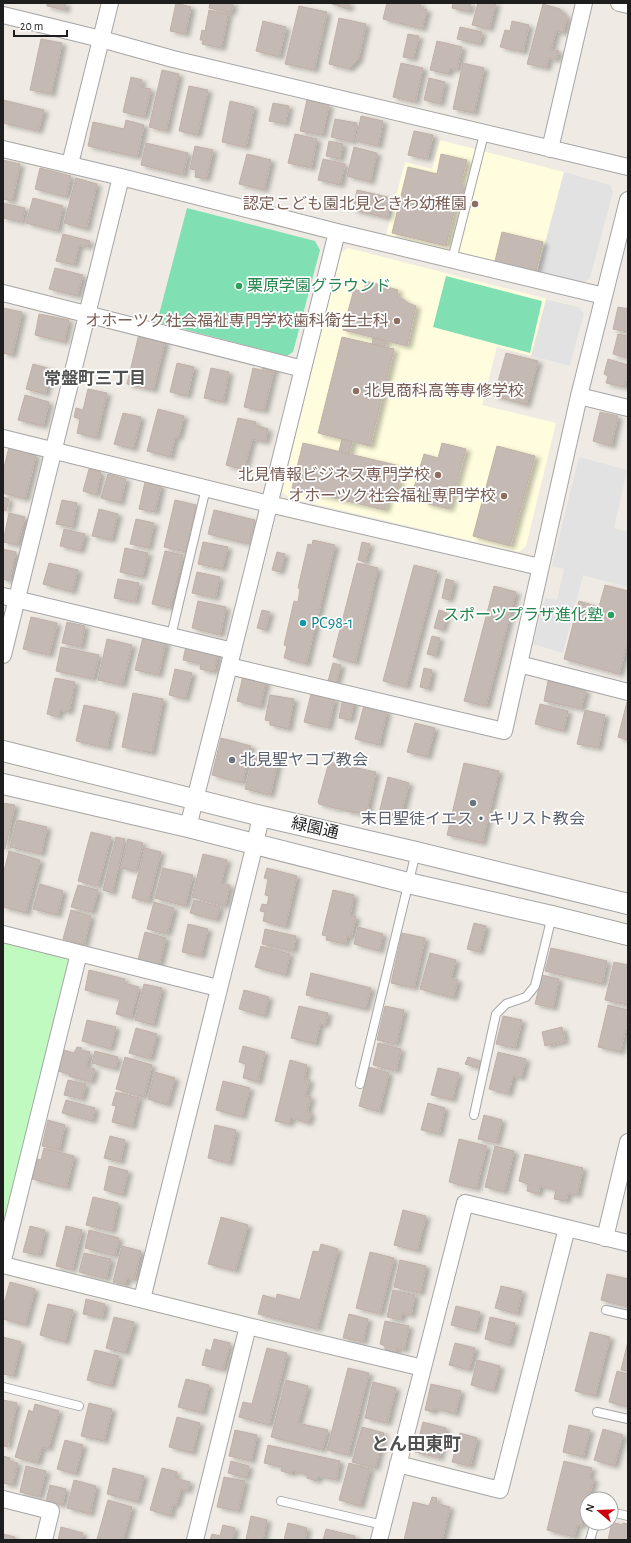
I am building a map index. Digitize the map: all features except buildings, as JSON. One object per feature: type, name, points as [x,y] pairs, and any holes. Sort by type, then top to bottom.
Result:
[{"type":"street","points":[[70,164],[110,3]]},
{"type":"street","points":[[550,149],[584,3]]},
{"type":"street","points":[[619,3],[628,5]]},
{"type":"street","points":[[3,15],[101,39],[173,59],[628,167]]},
{"type":"street","points":[[3,149],[70,164],[337,232],[604,296]]},
{"type":"street","points":[[3,655],[10,598],[54,450],[86,314],[121,177]]},
{"type":"street","points":[[229,666],[504,731],[578,396],[628,200]]},
{"type":"street","points":[[188,827],[337,232]]},
{"type":"street","points":[[3,293],[303,369]]},
{"type":"street","points":[[578,396],[628,408]]},
{"type":"street","points":[[3,438],[269,504],[540,567]]},
{"type":"street","points":[[10,598],[233,651]]},
{"type":"street","points":[[518,664],[628,692]]},
{"type":"street","name":"緑園通","points":[[3,750],[261,816],[628,904]]},
{"type":"street","name":"緑園通","points":[[3,784],[188,827],[408,883],[628,935]]},
{"type":"street","points":[[142,1299],[261,816]]},
{"type":"street","points":[[3,934],[218,988]]},
{"type":"street","points":[[3,1260],[79,953]]},
{"type":"street","points":[[605,1238],[628,1142]]},
{"type":"street","points":[[381,1532],[465,1203],[628,1243]]},
{"type":"street","points":[[398,1464],[500,1490],[567,1228]]},
{"type":"street","points":[[3,1265],[423,1368]]},
{"type":"street","points":[[195,1540],[248,1326]]},
{"type":"street","points":[[3,1499],[51,1511],[44,1540]]},
{"type":"lane","points":[[452,260],[484,134]]},
{"type":"lane","points":[[171,636],[206,488]]},
{"type":"lane","points":[[360,1084],[416,852]]},
{"type":"lane","points":[[474,1115],[496,1014],[506,1004],[526,998],[535,986],[552,916]]},
{"type":"lane","points":[[606,1310],[628,1315]]},
{"type":"lane","points":[[3,1387],[79,1406]]},
{"type":"lane","points":[[597,1412],[628,1419]]},
{"type":"lane","points":[[282,1500],[381,1532]]},
{"type":"shaded area","name":"認定こども園北見ときわ幼稚園","points":[[440,140],[564,172],[537,274],[386,235],[405,162],[432,169]]},
{"type":"shaded area","points":[[564,172],[610,185],[613,192],[590,278],[582,284],[537,274]]},
{"type":"shaded area","points":[[348,248],[579,307],[584,314],[570,366],[497,347],[482,405],[556,423],[526,546],[519,552],[290,498],[282,492],[341,253]]},
{"type":"shaded area","points":[[546,299],[579,307],[584,314],[570,366],[531,356]]},
{"type":"shaded area","points":[[579,457],[627,470],[614,528],[628,532],[628,587],[583,575],[563,653],[533,644],[545,598],[557,600],[564,569],[552,566]]},
{"type":"green space","name":"栗原学園グラウンド","points":[[187,208],[315,241],[320,250],[293,352],[287,356],[157,322]]},
{"type":"green space","points":[[446,276],[542,301],[530,353],[433,327]]},
{"type":"green space","points":[[3,943],[66,959],[69,964],[3,1225]]},
{"type":"place","name":"認定こども園北見ときわ幼稚園","points":[[475,204]]},
{"type":"place","name":"栗原学園グラウンド","points":[[239,286]]},
{"type":"place","name":"オホーツク社会福祉専門学校歯科衛生士科","points":[[397,321]]},
{"type":"place","name":"北見商科高等専修学校","points":[[356,391]]},
{"type":"place","name":"北見情報ビジネス専門学校","points":[[438,475]]},
{"type":"place","name":"オホーツク社会福祉専門学校","points":[[504,496]]},
{"type":"place","name":"スポーツプラザ進化塾","points":[[611,615]]},
{"type":"place","name":"PC98-1","points":[[303,623]]},
{"type":"place","name":"北見聖ヤコブ教会","points":[[232,760]]},
{"type":"place","name":"末日聖徒イエス・キリスト教会","points":[[473,803]]},
{"type":"district","name":"常盤町三丁目","points":[[95,378]]},
{"type":"district","name":"とん田東町","points":[[416,1445]]}]
